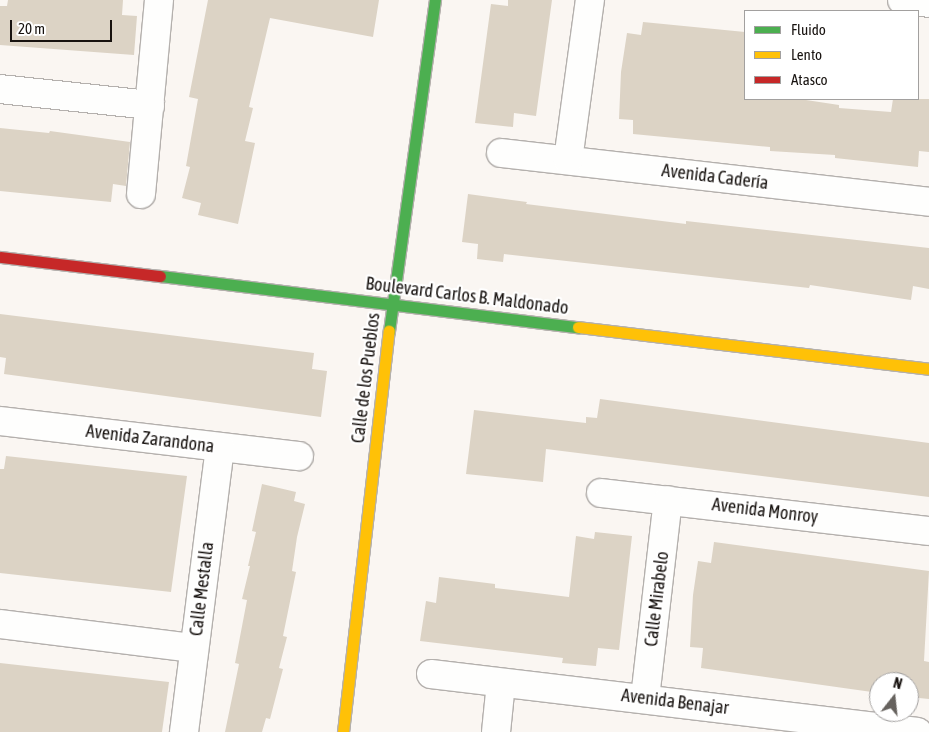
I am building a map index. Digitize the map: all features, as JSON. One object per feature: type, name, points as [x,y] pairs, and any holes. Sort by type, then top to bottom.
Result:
[{"type":"street","points":[[142,194],[159,0]]},
{"type":"street","name":"Calle de los Pueblos","points":[[343,732],[392,304],[435,0]]},
{"type":"street","points":[[568,160],[590,0]]},
{"type":"street","points":[[902,0],[929,3]]},
{"type":"street","points":[[0,89],[150,105]]},
{"type":"street","name":"Avenida Cadería","points":[[501,153],[929,202]]},
{"type":"street","name":"Boulevard Carlos B. Maldonado","points":[[0,257],[929,369]]},
{"type":"street","name":"Avenida Zarandona","points":[[0,421],[299,456]]},
{"type":"street","name":"Calle Mestalla","points":[[184,732],[220,447]]},
{"type":"street","name":"Avenida Monroy","points":[[602,493],[929,531]]},
{"type":"street","name":"Calle Mirabelo","points":[[645,698],[668,500]]},
{"type":"street","points":[[0,624],[194,648]]},
{"type":"street","name":"Avenida Benajar","points":[[431,674],[918,732]]},
{"type":"street","points":[[496,732],[501,683]]},
{"type":"building","points":[[8,0],[123,0],[122,15],[137,16],[134,55],[0,45],[0,6],[7,6]]},
{"type":"building","points":[[208,0],[379,0],[373,37],[270,18],[249,107],[253,108],[245,141],[255,143],[238,224],[198,215],[201,203],[182,198],[190,167],[186,166],[198,99],[189,97]]},
{"type":"building","points":[[508,0],[552,0],[536,116],[514,113],[513,127],[475,123],[491,4],[508,6]]},
{"type":"building","points":[[643,22],[744,32],[744,100],[806,100],[839,105],[839,108],[891,112],[893,100],[929,99],[929,152],[919,151],[918,167],[835,158],[835,155],[770,151],[770,147],[633,134],[633,120],[619,119],[621,72],[627,33],[641,35]]},
{"type":"building","points":[[0,128],[49,133],[50,131],[130,142],[126,186],[113,184],[111,202],[0,191]]},
{"type":"building","points":[[468,194],[527,202],[526,204],[686,224],[686,221],[929,248],[929,289],[913,286],[911,300],[810,285],[809,288],[504,254],[503,262],[477,259],[478,244],[462,242]]},
{"type":"building","points":[[0,314],[314,353],[312,369],[327,371],[321,417],[4,374],[6,358],[0,357]]},
{"type":"building","points":[[600,399],[929,443],[929,497],[546,449],[543,482],[466,474],[474,410],[586,423],[586,417],[597,418]]},
{"type":"building","points":[[6,456],[187,476],[171,592],[0,573],[0,469],[4,469]]},
{"type":"building","points":[[262,484],[296,492],[294,501],[305,504],[297,537],[292,571],[296,572],[283,636],[287,637],[279,668],[283,669],[270,719],[266,718],[262,732],[225,732],[239,664],[235,663],[247,600],[242,599],[256,532],[252,531]]},
{"type":"building","points":[[595,532],[632,536],[619,650],[598,648],[596,666],[562,663],[563,658],[420,641],[426,601],[436,603],[439,577],[495,584],[495,588],[569,597],[576,536],[594,539]]},
{"type":"building","points":[[714,542],[929,571],[924,661],[929,662],[929,699],[919,698],[919,672],[869,672],[869,692],[701,668],[703,648],[690,647],[693,595],[698,561],[711,563]]},
{"type":"building","points":[[0,663],[169,682],[162,732],[0,732]]},
{"type":"traffic: fast","points":[[389,331],[435,0]]},
{"type":"traffic: fast","points":[[160,276],[578,327]]},
{"type":"traffic: slow","points":[[578,327],[929,369]]},
{"type":"traffic: slow","points":[[343,732],[389,331]]},
{"type":"traffic: jam","points":[[0,257],[160,276]]}]
